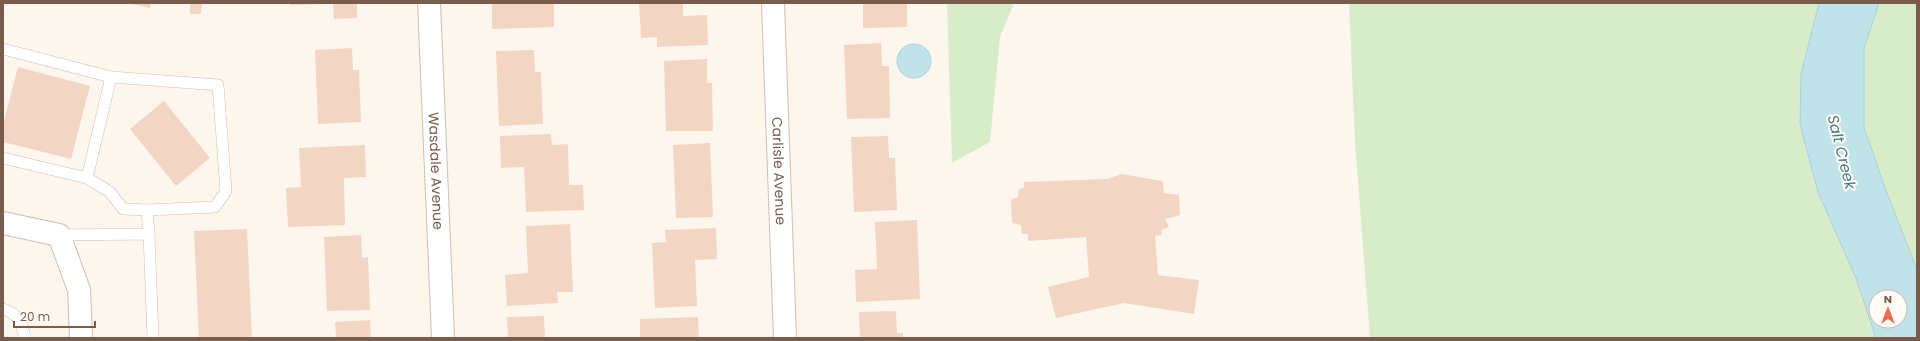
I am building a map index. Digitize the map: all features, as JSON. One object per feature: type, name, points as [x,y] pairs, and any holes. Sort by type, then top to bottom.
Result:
[{"type":"street","name":"Wasdale Avenue","points":[[429,3],[443,338]]},
{"type":"street","name":"Carlisle Avenue","points":[[773,3],[785,338]]},
{"type":"street","points":[[3,223],[59,235],[79,290],[82,338]]},
{"type":"lane","points":[[3,49],[111,77],[218,85],[226,191],[215,207],[147,210],[123,209],[110,192],[87,178],[3,158]]},
{"type":"lane","points":[[87,178],[111,77]]},
{"type":"lane","points":[[147,210],[153,338]]},
{"type":"lane","points":[[59,235],[149,234]]},
{"type":"lane","points":[[3,309],[8,311],[21,322],[26,338]]},
{"type":"green space","points":[[947,3],[1014,3],[1000,37],[990,142],[952,163]]},
{"type":"green space","points":[[1349,3],[1819,3],[1814,27],[1856,278],[1868,314],[1868,329],[1873,329],[1876,338],[1370,338],[1355,142]]},
{"type":"green space","points":[[1879,3],[1917,3],[1917,270],[1884,185],[1864,127],[1864,48]]},
{"type":"water","name":"Salt Creek","points":[[1819,3],[1879,3],[1864,48],[1864,127],[1884,185],[1917,270],[1917,338],[1876,338],[1873,329],[1908,329],[1908,289],[1868,289],[1868,314],[1856,278],[1818,192],[1800,124],[1801,74]]},
{"type":"water","points":[[911,44],[917,44],[921,45],[928,51],[931,61],[930,68],[924,75],[917,78],[911,78],[907,77],[900,71],[897,64],[897,58],[898,54],[904,47]]},
{"type":"building","points":[[127,3],[151,3],[150,8]]},
{"type":"building","points":[[190,3],[202,3],[201,14],[190,14]]},
{"type":"building","points":[[290,3],[322,3],[322,4],[290,5]]},
{"type":"building","points":[[333,3],[357,3],[357,18],[334,19]]},
{"type":"building","points":[[492,3],[554,3],[554,27],[492,29]]},
{"type":"building","points":[[639,3],[683,3],[683,16],[707,15],[708,45],[657,47],[657,37],[641,38]]},
{"type":"building","points":[[863,3],[907,3],[907,27],[863,28]]},
{"type":"building","points":[[881,43],[882,66],[889,66],[890,118],[847,119],[844,45]]},
{"type":"building","points":[[352,48],[353,70],[359,70],[361,122],[318,124],[315,50]]},
{"type":"building","points":[[534,50],[535,72],[541,72],[543,124],[499,126],[496,51]]},
{"type":"building","points":[[707,59],[707,83],[712,83],[713,131],[666,131],[664,61]]},
{"type":"building","points":[[18,67],[90,86],[71,159],[3,142],[3,125]]},
{"type":"building","points":[[164,101],[210,158],[176,186],[130,129]]},
{"type":"building","points":[[551,134],[552,145],[568,144],[569,185],[583,185],[584,210],[526,212],[524,167],[501,168],[500,136]]},
{"type":"building","points":[[888,136],[889,158],[895,158],[897,210],[854,212],[851,137]]},
{"type":"building","points":[[710,143],[713,217],[676,218],[673,145]]},
{"type":"building","points":[[365,145],[366,177],[344,178],[345,225],[288,227],[286,188],[301,187],[299,148]]},
{"type":"building","points":[[1121,174],[1163,181],[1164,193],[1179,195],[1180,215],[1165,219],[1169,227],[1161,230],[1162,235],[1155,236],[1158,275],[1199,280],[1194,314],[1124,303],[1056,318],[1048,287],[1089,277],[1086,237],[1028,241],[1028,234],[1022,234],[1021,225],[1012,223],[1011,200],[1018,197],[1019,189],[1024,188],[1024,182],[1108,179]]},
{"type":"building","points":[[917,220],[920,299],[856,302],[855,270],[877,269],[875,222]]},
{"type":"building","points":[[570,224],[573,292],[557,292],[558,303],[507,306],[505,275],[528,273],[526,226]]},
{"type":"building","points":[[716,228],[717,259],[695,260],[697,306],[655,308],[652,243],[666,242],[665,230]]},
{"type":"building","points":[[247,229],[252,338],[199,338],[194,231]]},
{"type":"building","points":[[361,235],[362,258],[368,257],[370,310],[327,311],[324,237]]},
{"type":"building","points":[[896,311],[897,333],[903,333],[903,338],[860,338],[859,312]]},
{"type":"building","points":[[544,316],[545,338],[508,338],[507,317]]},
{"type":"building","points":[[698,317],[699,338],[640,338],[640,319]]},
{"type":"building","points":[[370,320],[371,338],[336,338],[335,322]]}]
